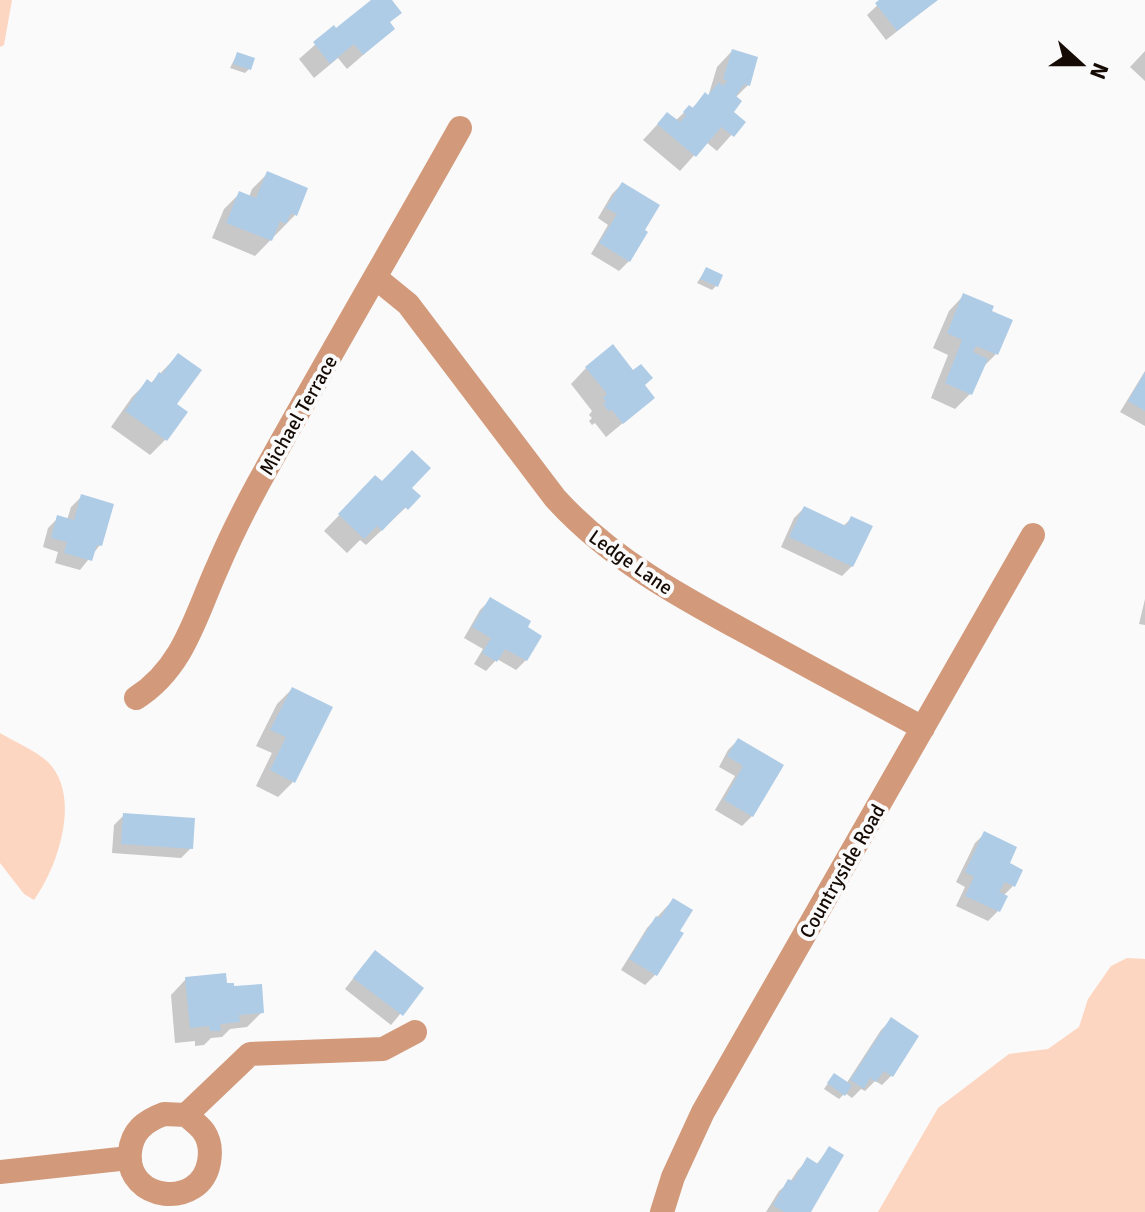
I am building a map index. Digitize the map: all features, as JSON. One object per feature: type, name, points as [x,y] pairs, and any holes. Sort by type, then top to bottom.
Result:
[{"type":"street","name":"Michael Terrace","points":[[136,698],[152,689],[181,651],[257,486],[460,128]]},
{"type":"street","name":"Ledge Lane","points":[[376,278],[408,304],[555,498],[579,525],[604,546],[681,597],[923,728]]},
{"type":"street","name":"Countryside Road","points":[[662,1212],[673,1177],[703,1112],[1033,535]]},
{"type":"street","points":[[186,1115],[250,1054],[383,1049],[415,1032]]},
{"type":"street","points":[[164,1114],[186,1115],[203,1131],[211,1154],[204,1177],[190,1190],[176,1195],[152,1192],[141,1184],[132,1172],[129,1158],[137,1130],[147,1120],[164,1114]]},
{"type":"street","points":[[0,1172],[129,1158]]},
{"type":"shaded area","points":[[0,0],[12,0],[4,45],[0,47]]},
{"type":"shaded area","points":[[0,733],[48,762],[58,776],[64,793],[65,812],[58,851],[34,900],[24,894],[0,863]]},
{"type":"shaded area","points":[[1127,958],[1145,959],[1145,1212],[878,1212],[938,1108],[1009,1054],[1048,1049],[1079,1027],[1088,999],[1111,966]]},
{"type":"building","points":[[371,0],[392,0],[402,13],[390,22],[395,29],[363,55],[354,44],[330,64],[313,42]]},
{"type":"building","points":[[879,0],[938,0],[897,31],[875,3]]},
{"type":"building","points":[[732,49],[758,57],[750,86],[744,84],[736,96],[742,101],[734,112],[746,122],[734,137],[721,127],[696,157],[657,124],[667,112],[680,122],[689,105],[693,108],[705,92],[708,95],[719,82],[723,86],[727,81],[723,79]]},
{"type":"building","points":[[237,52],[255,58],[251,70],[233,64]]},
{"type":"building","points":[[267,171],[308,188],[297,216],[291,213],[286,224],[280,221],[272,241],[226,223],[239,191],[256,198]]},
{"type":"building","points":[[622,182],[660,205],[630,262],[599,243],[617,214],[606,208]]},
{"type":"building","points":[[706,267],[723,275],[718,287],[700,279]]},
{"type":"building","points":[[963,293],[994,306],[992,311],[1013,320],[998,355],[976,346],[973,352],[988,359],[972,395],[945,383],[962,340],[947,333]]},
{"type":"building","points":[[613,344],[633,370],[641,364],[653,378],[645,385],[655,398],[623,424],[603,404],[607,394],[585,367]]},
{"type":"building","points":[[178,353],[202,370],[177,404],[188,412],[167,441],[125,411],[147,379],[152,383]]},
{"type":"building","points":[[1145,372],[1145,411],[1128,401]]},
{"type":"building","points":[[412,450],[431,468],[412,488],[421,496],[408,510],[405,507],[382,531],[377,526],[364,539],[338,514],[375,475],[382,481]]},
{"type":"building","points":[[81,494],[114,504],[102,546],[97,545],[92,561],[64,553],[67,542],[51,538],[57,515],[74,520]]},
{"type":"building","points":[[804,506],[846,526],[851,516],[873,526],[853,567],[789,537]]},
{"type":"building","points":[[490,597],[531,621],[528,627],[542,636],[527,661],[505,649],[497,662],[482,653],[491,638],[472,627]]},
{"type":"building","points":[[292,687],[333,707],[295,783],[270,770],[286,737],[270,730]]},
{"type":"building","points":[[738,738],[784,765],[753,817],[724,800],[743,766],[727,756]]},
{"type":"building","points":[[123,813],[195,818],[193,849],[121,844]]},
{"type":"building","points":[[984,831],[1017,847],[1010,863],[1023,870],[1015,887],[1005,882],[999,892],[1008,896],[1000,912],[965,896],[974,877],[965,872]]},
{"type":"building","points":[[673,898],[693,910],[680,931],[684,933],[657,976],[629,959],[656,916],[660,918]]},
{"type":"building","points":[[375,950],[424,988],[403,1016],[353,978]]},
{"type":"building","points":[[226,973],[227,983],[234,983],[234,986],[262,984],[264,1013],[239,1015],[240,1022],[220,1024],[221,1031],[210,1031],[209,1026],[190,1028],[185,977]]},
{"type":"building","points":[[891,1017],[919,1036],[893,1077],[884,1071],[876,1082],[870,1078],[864,1089],[850,1080]]},
{"type":"building","points":[[834,1073],[852,1085],[845,1096],[827,1083]]},
{"type":"building","points":[[829,1146],[844,1155],[811,1212],[784,1212],[773,1205],[788,1179],[793,1181],[807,1157],[818,1164]]}]
